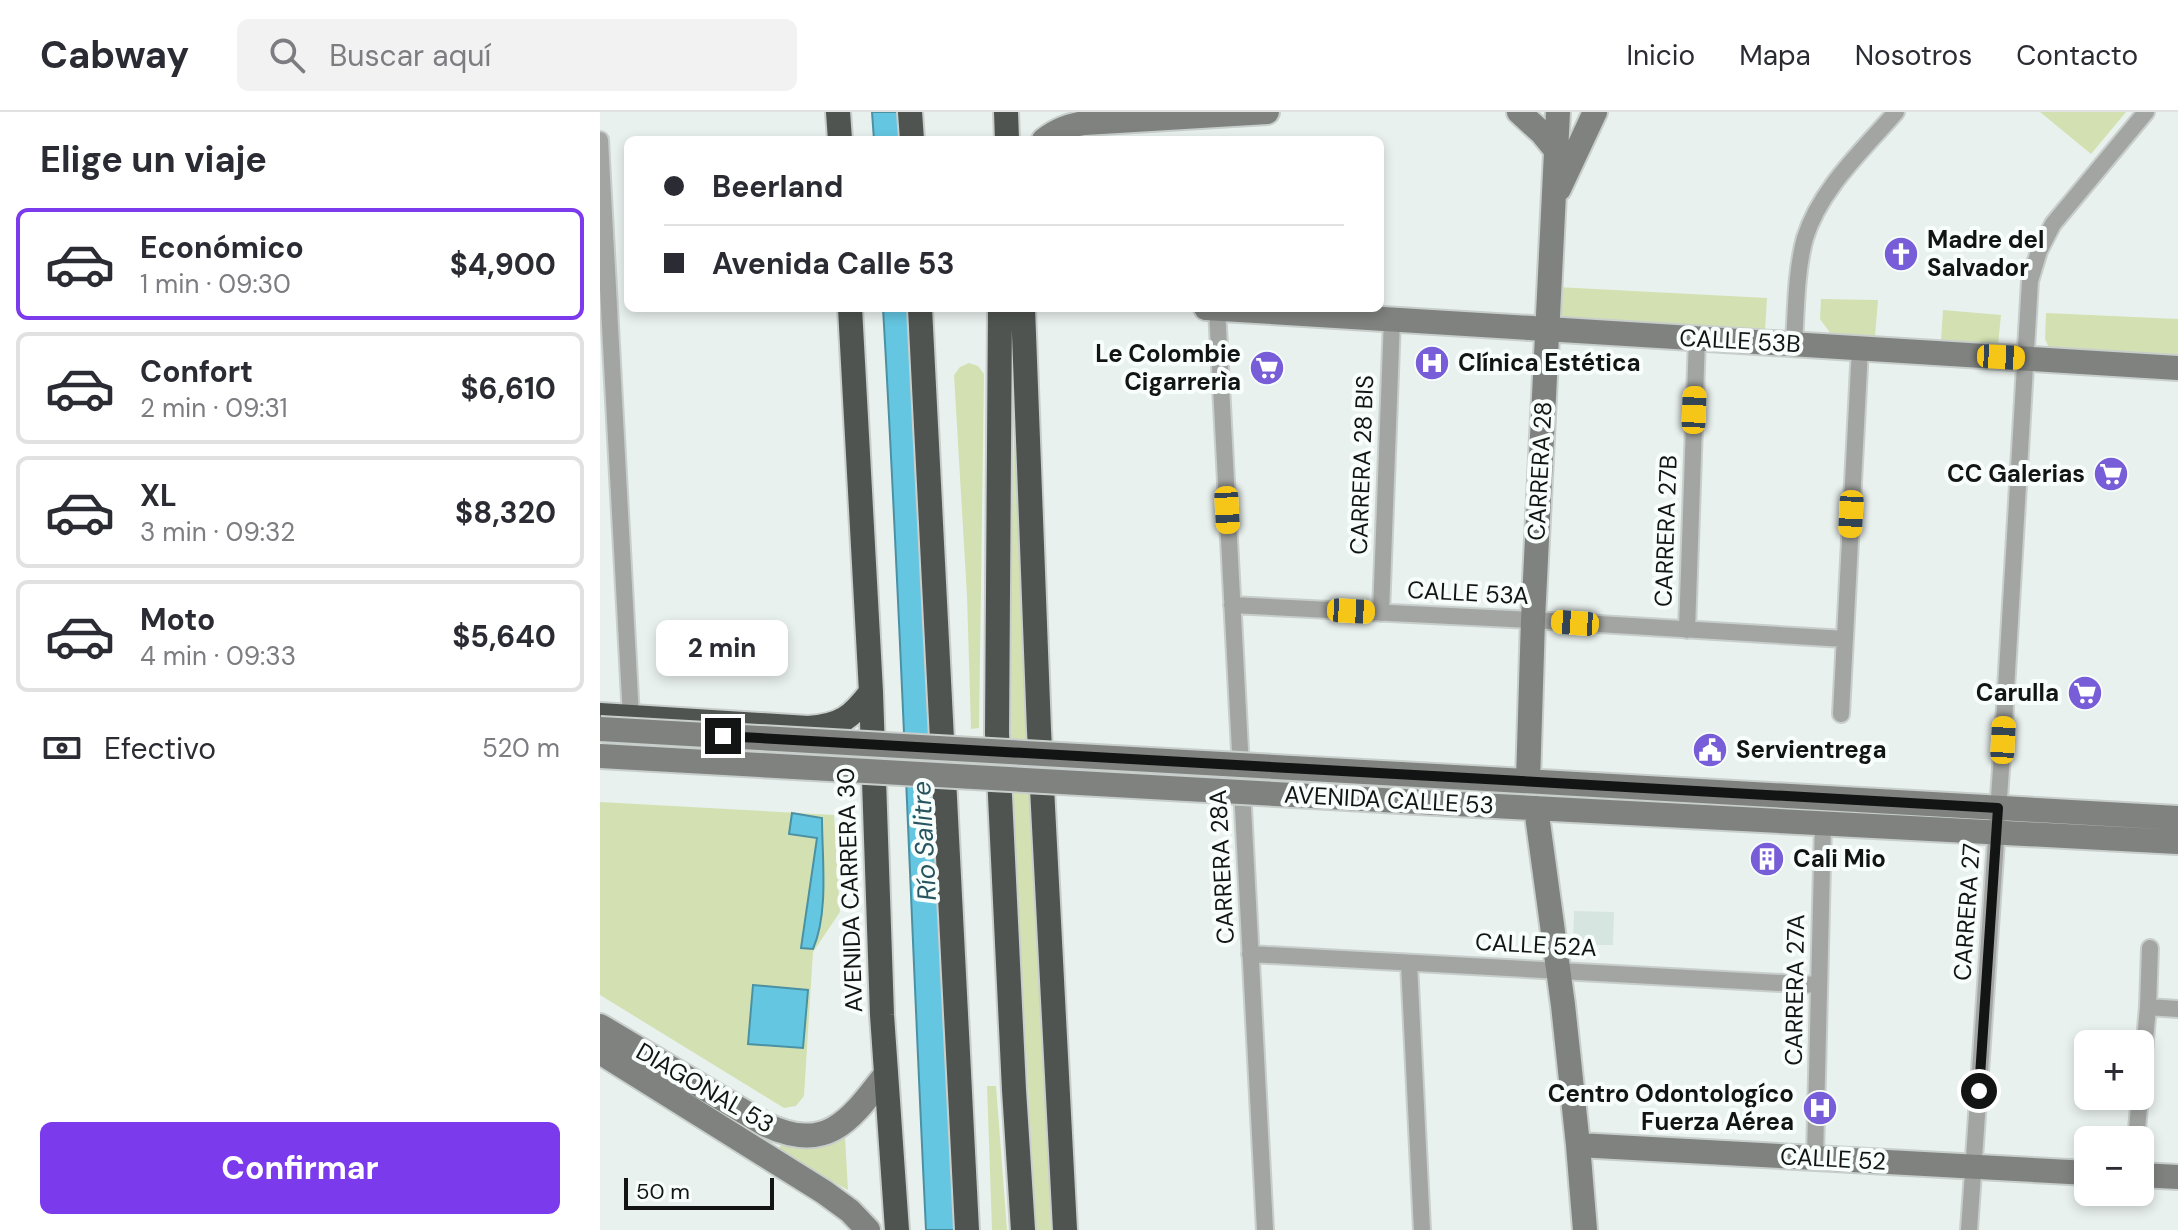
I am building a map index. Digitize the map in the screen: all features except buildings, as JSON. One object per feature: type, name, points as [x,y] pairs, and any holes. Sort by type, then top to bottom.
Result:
[{"type":"highway","points":[[838,112],[840,136]]},
{"type":"highway","points":[[910,112],[912,136]]},
{"type":"highway","points":[[1006,112],[1007,136]]},
{"type":"highway","name":"AVENIDA CARRERA 30","points":[[850,312],[871,692],[886,1074],[897,1230]]},
{"type":"highway","points":[[920,312],[967,1230]]},
{"type":"highway","points":[[1000,312],[997,733],[1023,1230]]},
{"type":"highway","points":[[1023,312],[1039,730],[1065,1230]]},
{"type":"highway","points":[[600,715],[827,727],[856,712],[871,692]]},
{"type":"main road","points":[[1050,136],[1084,123],[1267,112]]},
{"type":"main road","points":[[1519,112],[1555,149]]},
{"type":"main road","name":"CARRERA 28","points":[[1528,781],[1558,112]]},
{"type":"main road","points":[[1552,206],[1595,112]]},
{"type":"main road","name":"CALLE 53B","points":[[1270,312],[2178,368]]},
{"type":"main road","name":"AVENIDA CALLE 53","points":[[600,729],[2178,818]]},
{"type":"main road","name":"AVENIDA CALLE 53","points":[[600,756],[2178,842]]},
{"type":"main road","points":[[1536,808],[1558,970],[1585,1230]]},
{"type":"main road","name":"DIAGONAL 53","points":[[600,1026],[766,1125],[796,1135],[833,1130],[849,1119],[886,1074]]},
{"type":"main road","name":"DIAGONAL 53","points":[[600,1052],[824,1192],[850,1211],[868,1230]]},
{"type":"main road","name":"CALLE 52","points":[[1578,1145],[2074,1172]]},
{"type":"main road","points":[[2154,1176],[2178,1177]]},
{"type":"street","points":[[1794,344],[1800,267],[1814,216],[1831,189],[1896,112]]},
{"type":"street","name":"CARRERA 27","points":[[1969,1230],[1997,833],[2030,281],[2039,251],[2053,224],[2146,112]]},
{"type":"street","points":[[600,140],[609,486],[631,717]]},
{"type":"street","name":"CARRERA 28A","points":[[1217,312],[1265,1230]]},
{"type":"street","name":"CARRERA 28 BIS","points":[[1381,613],[1392,319]]},
{"type":"street","name":"CARRERA 27B","points":[[1687,630],[1697,338]]},
{"type":"street","points":[[1841,714],[1860,348]]},
{"type":"street","name":"CALLE 53A","points":[[1232,605],[1845,639]]},
{"type":"street","name":"CARRERA 27A","points":[[1815,1158],[1823,823]]},
{"type":"street","points":[[2146,1030],[2150,948]]},
{"type":"street","name":"CALLE 52A","points":[[1250,954],[1818,985]]},
{"type":"street","points":[[1409,963],[1422,1230]]},
{"type":"street","points":[[2148,1007],[2178,1009]]},
{"type":"shaded area","points":[[1574,911],[1614,912],[1613,945],[1573,945]]},
{"type":"green space","points":[[2040,112],[2126,112],[2091,154]]},
{"type":"green space","points":[[1557,287],[1767,298],[1765,331],[1559,321]]},
{"type":"green space","points":[[1821,299],[1878,300],[1875,337],[1831,334],[1820,319]]},
{"type":"green space","points":[[1943,310],[2001,315],[1998,345],[1941,341]]},
{"type":"green space","points":[[2046,313],[2178,319],[2178,356],[2049,348],[2045,339]]},
{"type":"green space","points":[[969,363],[978,366],[984,374],[979,728],[971,729],[954,375],[960,367]]},
{"type":"green space","points":[[1014,420],[1051,1230],[1036,1230],[1015,851],[1009,678]]},
{"type":"green space","points":[[600,802],[834,815],[840,912],[813,952],[804,1096],[796,1106],[784,1108],[600,995]]},
{"type":"green space","points":[[987,1086],[996,1086],[1007,1230],[992,1230]]},
{"type":"green space","points":[[845,1137],[848,1190],[777,1151],[781,1145],[813,1148]]},
{"type":"water","points":[[872,112],[906,112],[907,136],[874,136]]},
{"type":"water","name":"Río Salitre","points":[[883,312],[915,312],[955,1230],[926,1230]]},
{"type":"water","points":[[792,813],[822,818],[823,902],[813,949],[801,948],[817,838],[789,834]]},
{"type":"water","points":[[753,985],[808,990],[803,1048],[748,1044]]},
{"type":"place","name":"Madre del Salvador","points":[[1901,254]]},
{"type":"place","name":"Clínica Estética","points":[[1432,363]]},
{"type":"place","name":"Le Colombie Cigarrerìa","points":[[1267,368]]},
{"type":"place","name":"CC Galerias","points":[[2111,474]]},
{"type":"place","name":"Carulla","points":[[2085,693]]},
{"type":"place","name":"Servientrega","points":[[1710,750]]},
{"type":"place","name":"Cali Mio","points":[[1767,859]]},
{"type":"place","name":"Centro Odontologíco Fuerza Aérea","points":[[1820,1108]]},
{"type":"route","points":[[723,736],[1998,808],[1979,1091]]}]
